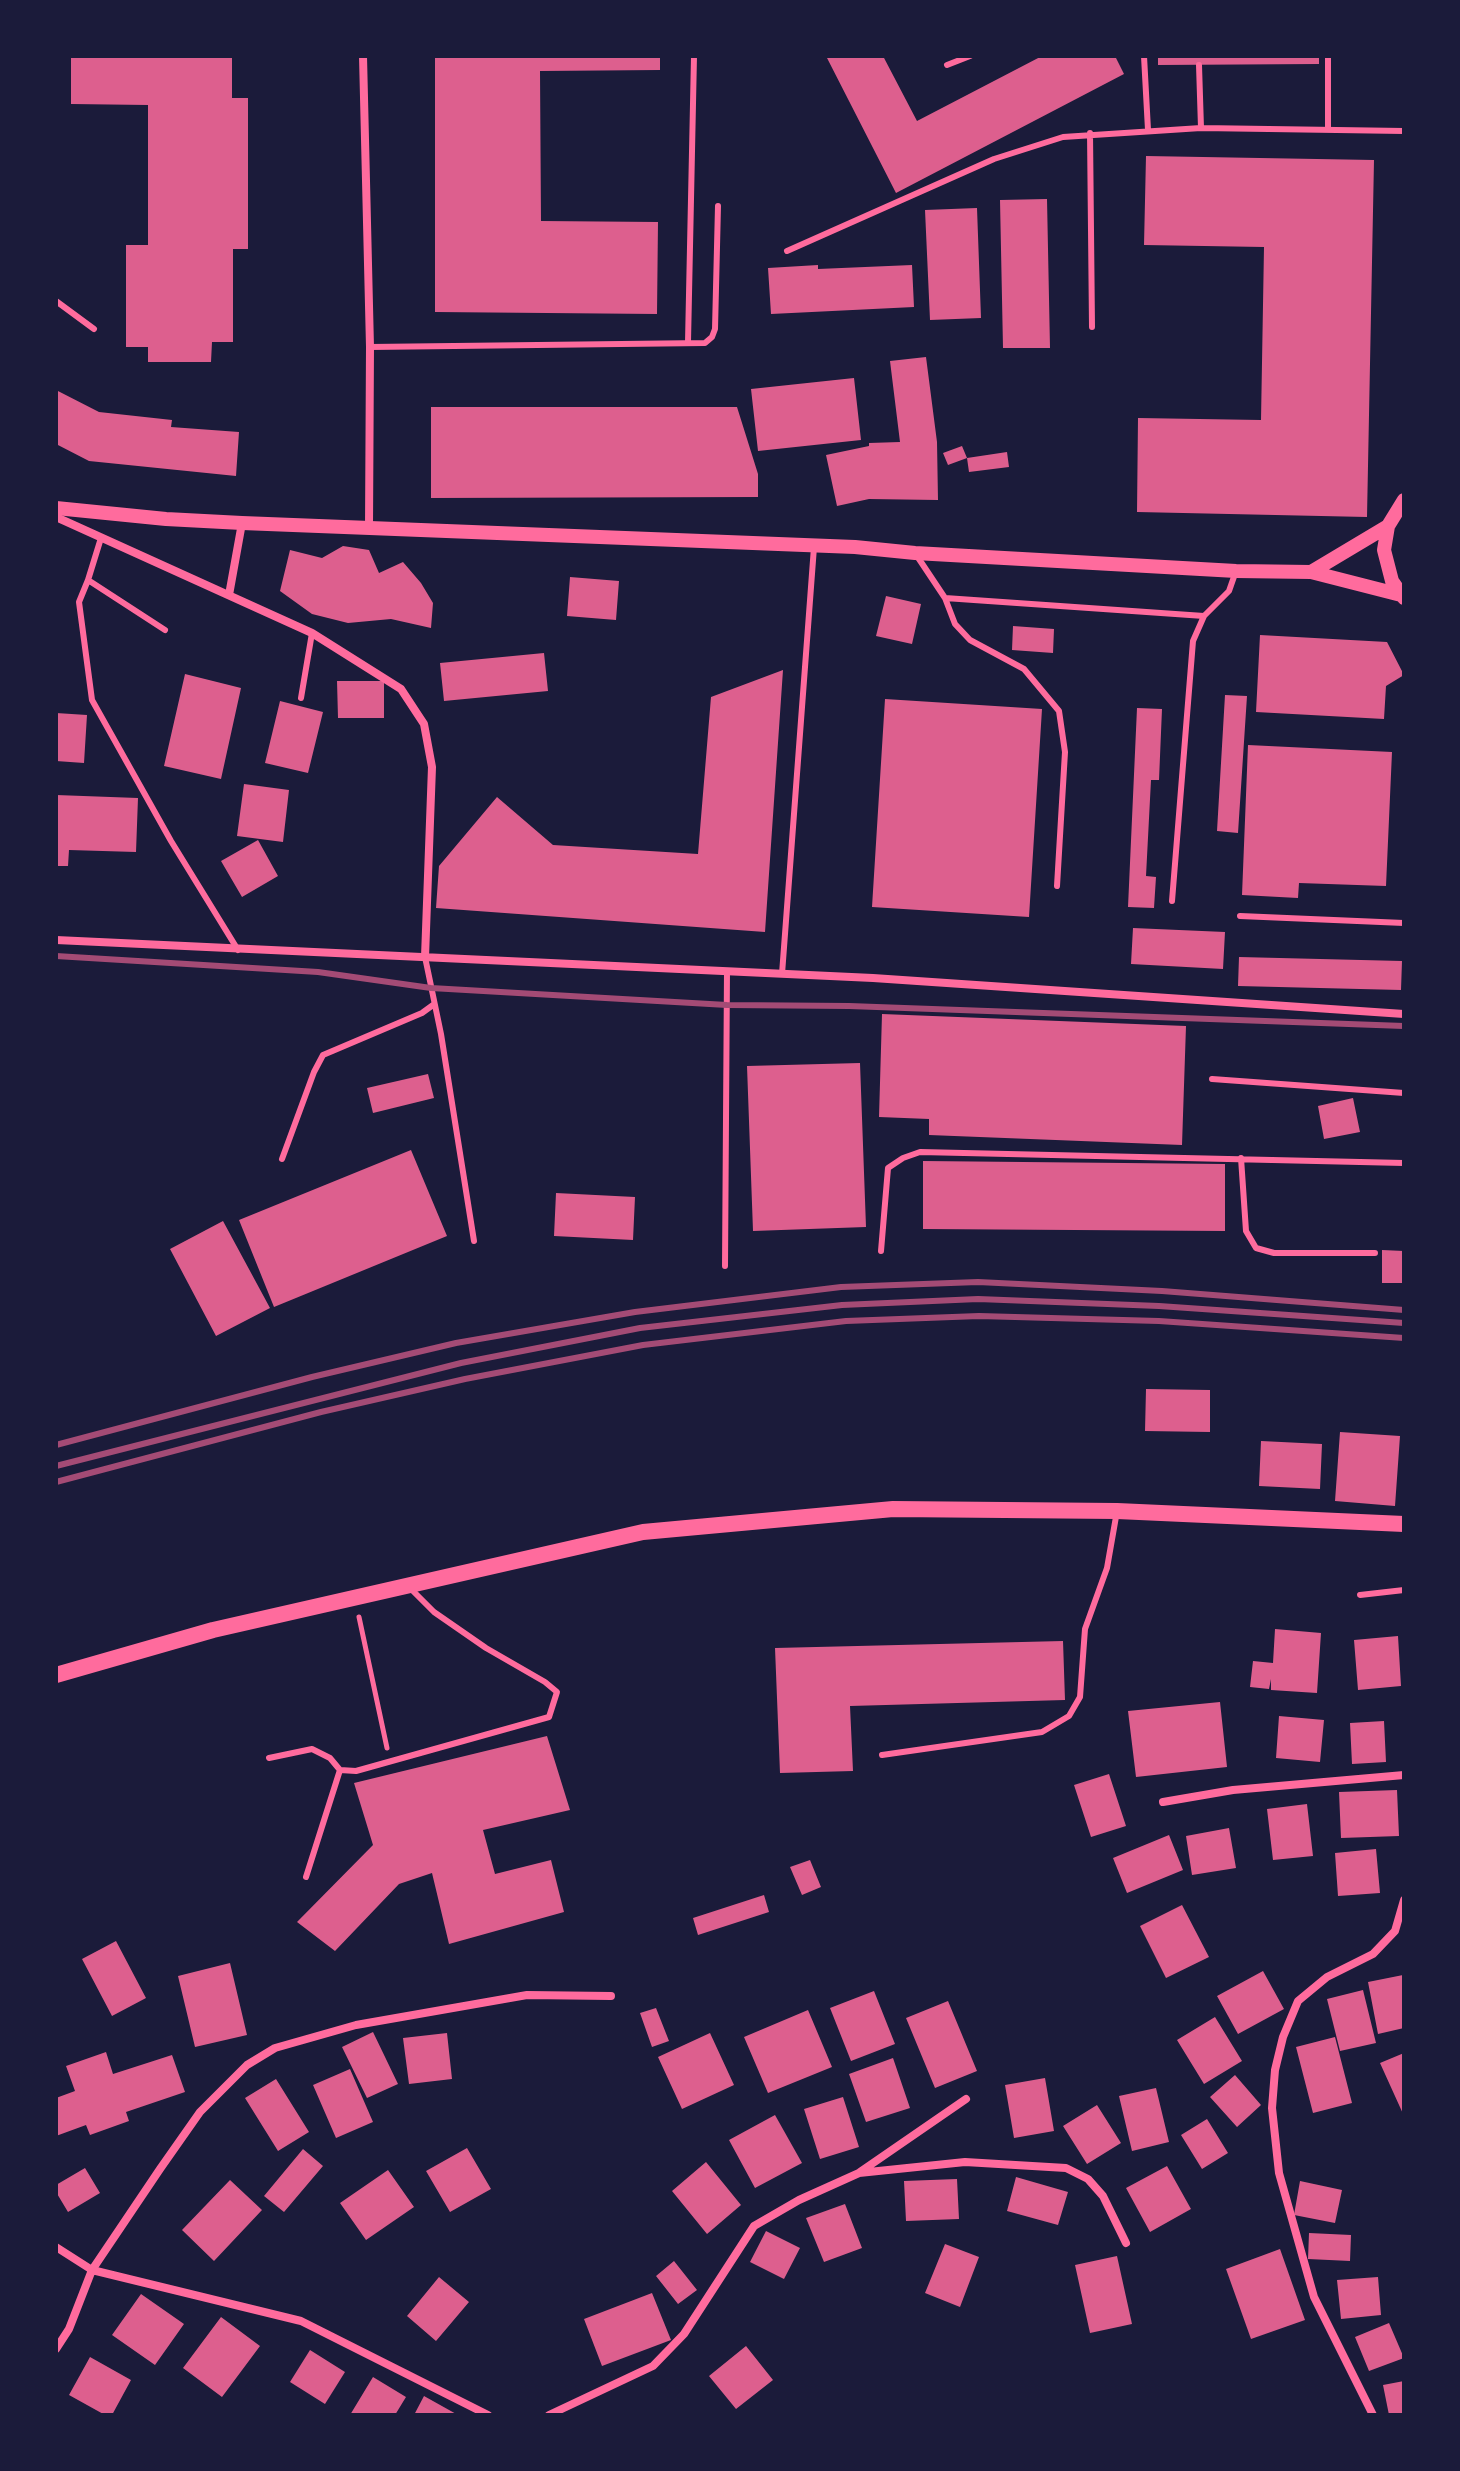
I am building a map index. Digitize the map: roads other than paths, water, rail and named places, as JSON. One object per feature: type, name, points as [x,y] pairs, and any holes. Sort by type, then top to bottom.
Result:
[{"type":"main road","points":[[56,1675],[213,1630],[643,1532],[893,1509],[1117,1511],[1404,1524]]},
{"type":"street","points":[[363,56],[370,347],[369,527]]},
{"type":"street","points":[[1402,596],[1386,566],[1384,550],[1388,526],[1404,500]]},
{"type":"street","points":[[56,508],[242,523],[814,546],[1236,571],[1311,572],[1402,596]]},
{"type":"street","points":[[56,517],[312,633],[401,689],[424,724],[432,767],[425,957]]},
{"type":"street","points":[[229,595],[242,523]]},
{"type":"street","points":[[1311,572],[1388,526]]},
{"type":"street","points":[[56,940],[782,974],[1404,1014]]},
{"type":"street","points":[[1163,1802],[1233,1790],[1404,1775]]},
{"type":"street","points":[[1373,2415],[1314,2297],[1279,2173],[1272,2108],[1275,2070],[1283,2037],[1298,2001],[1327,1977],[1373,1954],[1395,1931],[1404,1900]]},
{"type":"street","points":[[56,2349],[69,2329],[92,2270],[200,2112],[247,2065],[275,2048],[356,2025],[527,1995],[611,1996]]},
{"type":"street","points":[[549,2415],[653,2366],[684,2334],[754,2226],[799,2200],[859,2173],[966,2099]]},
{"type":"street","points":[[859,2173],[965,2162],[1066,2168],[1088,2179],[1103,2196],[1126,2243]]},
{"type":"street","points":[[56,2247],[92,2270],[301,2321],[488,2415]]},
{"type":"lane","points":[[688,342],[694,56]]},
{"type":"lane","points":[[947,65],[970,56]]},
{"type":"lane","points":[[1144,56],[1148,130]]},
{"type":"lane","points":[[1328,56],[1328,130]]},
{"type":"lane","points":[[1199,65],[1201,128]]},
{"type":"lane","points":[[787,251],[994,159],[1039,143],[1090,133],[1201,128],[1404,131]]},
{"type":"lane","points":[[1090,133],[1092,327]]},
{"type":"lane","points":[[370,347],[705,343],[715,329],[718,206]]},
{"type":"lane","points":[[56,301],[94,329]]},
{"type":"lane","points":[[101,538],[79,602],[92,700],[171,841],[239,950]]},
{"type":"lane","points":[[782,974],[814,546]]},
{"type":"lane","points":[[915,553],[945,598],[955,624],[970,640],[1024,669],[1059,711],[1065,752],[1057,886]]},
{"type":"lane","points":[[1172,901],[1193,641],[1204,616],[1229,591],[1236,571]]},
{"type":"lane","points":[[88,580],[165,630]]},
{"type":"lane","points":[[945,598],[1204,616]]},
{"type":"lane","points":[[301,698],[312,633]]},
{"type":"lane","points":[[1240,916],[1404,923]]},
{"type":"lane","points":[[425,957],[441,1034],[474,1241]]},
{"type":"lane","points":[[725,1266],[727,971]]},
{"type":"lane","points":[[282,1159],[323,1055],[433,1005]]},
{"type":"lane","points":[[1212,1079],[1404,1093]]},
{"type":"lane","points":[[881,1251],[888,1168],[920,1152],[1404,1163]]},
{"type":"lane","points":[[1241,1158],[1246,1231],[1256,1248],[1274,1253],[1375,1253]]},
{"type":"lane","points":[[882,1755],[1042,1732],[1069,1716],[1080,1697],[1085,1629],[1107,1568],[1117,1511]]},
{"type":"lane","points":[[269,1758],[312,1749],[330,1758],[340,1770],[356,1771],[549,1717],[557,1692],[434,1612],[407,1584]]},
{"type":"lane","points":[[1360,1595],[1404,1590]]},
{"type":"lane","points":[[306,1877],[340,1770]]},
{"type":"railway","points":[[56,956],[318,972],[431,988],[727,1005],[849,1006],[1404,1026]]},
{"type":"railway","points":[[56,1445],[312,1377],[456,1343],[635,1312],[841,1287],[978,1282],[1162,1291],[1404,1310]]},
{"type":"railway","points":[[56,1466],[461,1363],[640,1328],[842,1305],[978,1299],[1159,1306],[1404,1323]]},
{"type":"railway","points":[[56,1482],[321,1412],[465,1379],[643,1345],[846,1321],[979,1316],[1159,1321],[1404,1338]]}]
